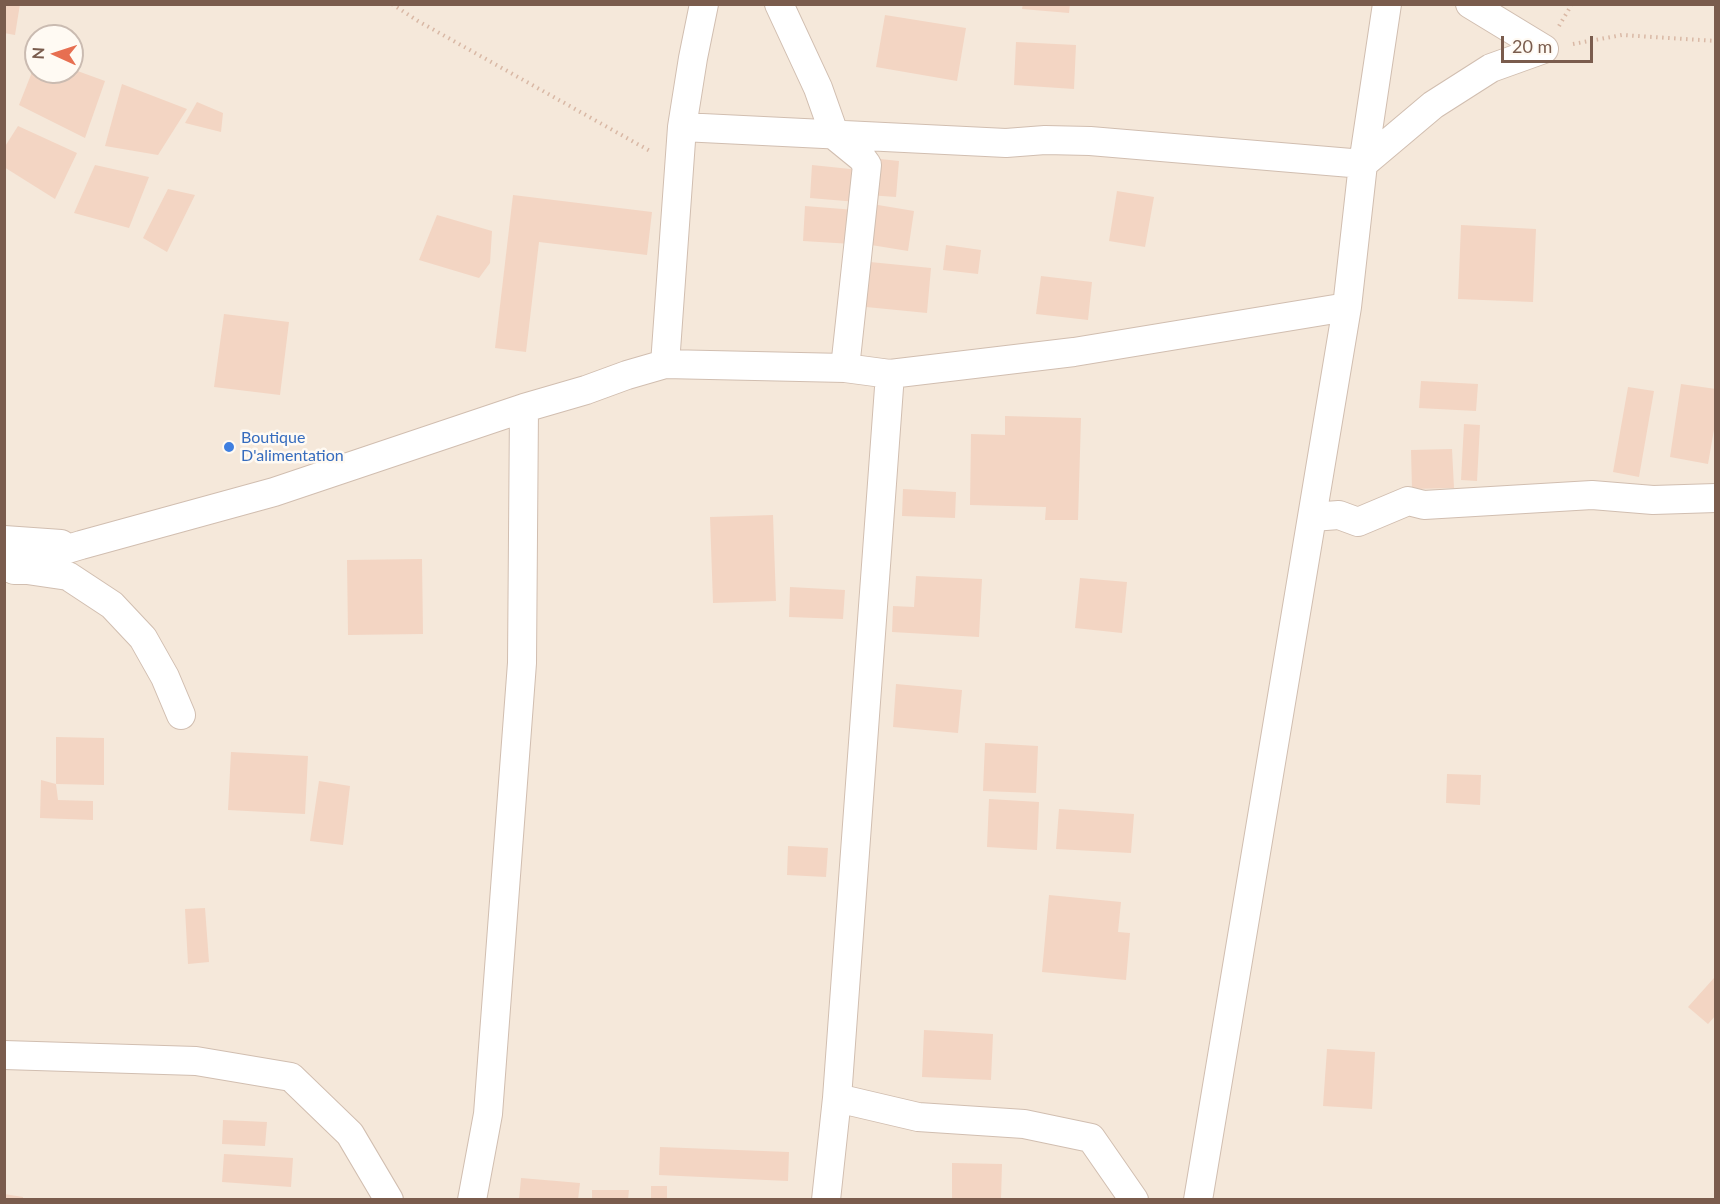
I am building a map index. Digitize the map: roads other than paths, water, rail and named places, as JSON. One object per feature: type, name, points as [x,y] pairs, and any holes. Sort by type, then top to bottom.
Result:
[{"type":"street","points":[[665,364],[682,127],[704,4]]},
{"type":"street","points":[[780,4],[818,88],[835,135],[867,165],[845,368]]},
{"type":"street","points":[[1197,1200],[1347,307],[1364,164],[1387,4]]},
{"type":"street","points":[[682,127],[1006,143],[1045,140],[1090,141],[1364,164],[1432,105],[1491,68],[1544,49],[1470,4]]},
{"type":"street","points":[[4,569],[81,545],[274,492],[524,408],[665,364],[845,368],[890,374],[1074,352],[1347,307]]},
{"type":"street","points":[[825,1200],[837,1098],[890,374]]},
{"type":"street","points":[[472,1200],[488,1114],[522,663],[524,408]]},
{"type":"street","points":[[1312,518],[1340,515],[1358,522],[1408,501],[1424,505],[1592,495],[1653,500],[1716,498]]},
{"type":"street","points":[[4,540],[81,545]]},
{"type":"street","points":[[4,569],[68,576],[112,605],[143,638],[165,677],[181,715]]},
{"type":"street","points":[[4,1054],[196,1061],[291,1077],[350,1134],[388,1200]]},
{"type":"street","points":[[837,1098],[918,1117],[1024,1124],[1091,1138],[1134,1200]]},
{"type":"place","name":"Boutique D'alimentation","points":[[229,447]]}]
